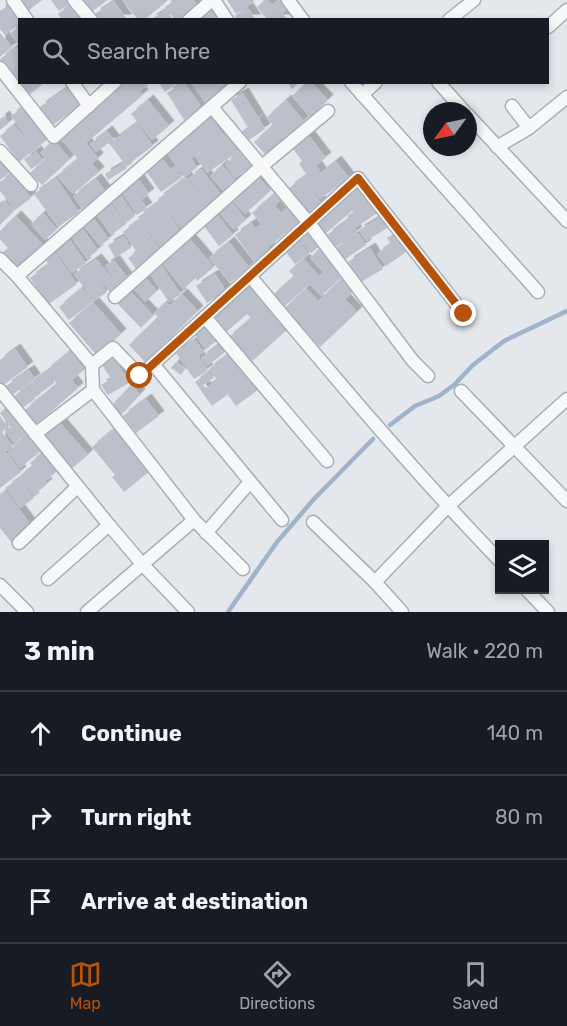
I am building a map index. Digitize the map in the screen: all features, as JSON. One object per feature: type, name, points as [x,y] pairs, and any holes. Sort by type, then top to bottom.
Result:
[{"type":"street","points":[[13,0],[26,18]]},
{"type":"street","points":[[74,0],[89,18]]},
{"type":"street","points":[[191,18],[213,0],[226,18]]},
{"type":"street","points":[[288,0],[302,18]]},
{"type":"street","points":[[452,18],[474,0]]},
{"type":"street","points":[[549,26],[567,10]]},
{"type":"street","points":[[0,68],[54,137],[113,84]]},
{"type":"street","points":[[73,84],[88,106]]},
{"type":"street","points":[[17,276],[238,84]]},
{"type":"street","points":[[353,84],[538,292]]},
{"type":"street","points":[[362,95],[374,84]]},
{"type":"street","points":[[446,85],[458,102]]},
{"type":"street","points":[[497,147],[530,128],[567,97]]},
{"type":"street","points":[[512,106],[530,128]]},
{"type":"street","points":[[212,107],[309,224],[413,361],[428,376]]},
{"type":"street","points":[[116,297],[327,111]]},
{"type":"street","points":[[477,125],[567,220]]},
{"type":"street","points":[[0,151],[32,185]]},
{"type":"street","points":[[92,365],[113,348],[140,376],[358,178],[464,314]]},
{"type":"street","points":[[0,259],[92,365],[93,390],[194,520],[243,569]]},
{"type":"street","points":[[250,276],[374,424],[447,507],[495,556]]},
{"type":"street","points":[[205,317],[327,461]]},
{"type":"street","points":[[153,364],[282,520]]},
{"type":"street","points":[[35,434],[93,390]]},
{"type":"street","points":[[460,391],[567,501]]},
{"type":"street","points":[[2,396],[180,609]]},
{"type":"street","points":[[375,582],[447,507],[567,399]]},
{"type":"street","points":[[206,532],[250,482]]},
{"type":"street","points":[[19,543],[77,487]]},
{"type":"street","points":[[87,612],[194,520]]},
{"type":"street","points":[[313,522],[375,582],[402,612]]},
{"type":"street","points":[[48,579],[109,525]]},
{"type":"street","points":[[0,585],[27,612]]},
{"type":"street","points":[[531,594],[548,612]]},
{"type":"building","points":[[20,0],[42,0],[28,11]]},
{"type":"building","points":[[51,0],[68,0],[70,3],[59,11]]},
{"type":"building","points":[[82,0],[108,0],[91,12]]},
{"type":"building","points":[[123,0],[163,0],[165,3],[146,18],[136,18]]},
{"type":"building","points":[[175,0],[193,0],[198,6],[183,18],[173,18],[165,7]]},
{"type":"building","points":[[227,0],[250,0],[252,3],[236,14]]},
{"type":"building","points":[[265,0],[272,5],[282,0],[289,8],[282,13],[286,18],[266,18],[257,7]]},
{"type":"building","points":[[114,1],[126,18],[98,18],[95,14]]},
{"type":"building","points":[[71,4],[81,18],[61,18],[58,14]]},
{"type":"building","points":[[8,6],[18,21],[18,25],[5,35],[0,29],[0,11]]},
{"type":"building","points":[[247,7],[255,18],[236,18],[235,16]]},
{"type":"building","points":[[213,8],[220,18],[199,18]]},
{"type":"building","points":[[166,10],[172,18],[153,18]]},
{"type":"building","points":[[18,27],[18,44],[10,33]]},
{"type":"building","points":[[0,33],[12,47],[0,57]]},
{"type":"building","points":[[16,47],[18,49],[18,83],[0,59]]},
{"type":"building","points":[[19,84],[43,84],[28,96]]},
{"type":"building","points":[[118,84],[134,84],[143,95],[86,143],[98,158],[92,164],[99,172],[73,194],[57,176],[78,159],[59,137]]},
{"type":"building","points":[[135,84],[147,84],[148,86],[139,91]]},
{"type":"building","points":[[159,84],[176,84],[165,92]]},
{"type":"building","points":[[181,84],[185,84],[202,108],[184,120],[167,93]]},
{"type":"building","points":[[192,84],[234,84],[206,104]]},
{"type":"building","points":[[288,84],[298,84],[292,89]]},
{"type":"building","points":[[305,84],[313,84],[328,100],[310,117],[292,96]]},
{"type":"building","points":[[67,88],[80,106],[53,125],[40,107]]},
{"type":"building","points":[[243,93],[259,119],[247,126],[231,100]]},
{"type":"building","points":[[148,100],[169,126],[152,140],[131,114]]},
{"type":"building","points":[[286,100],[304,121],[266,155],[254,142],[273,125],[266,118]]},
{"type":"building","points":[[25,106],[48,139],[19,162],[0,136],[14,125],[33,147],[11,116]]},
{"type":"building","points":[[4,116],[9,123],[0,130],[0,119]]},
{"type":"building","points":[[210,116],[224,136],[191,158],[197,168],[184,177],[164,148]]},
{"type":"building","points":[[259,119],[265,129],[249,140],[242,131]]},
{"type":"building","points":[[137,123],[153,146],[126,166],[127,168],[108,180],[105,174],[124,163],[109,143],[96,152],[90,144],[107,131],[114,140]]},
{"type":"building","points":[[307,133],[326,158],[316,165],[321,173],[336,161],[349,178],[320,199],[303,177],[307,175],[299,164],[302,161],[291,146]]},
{"type":"building","points":[[227,135],[238,152],[240,150],[252,166],[235,178],[225,164],[233,158],[232,156],[207,173],[195,156]]},
{"type":"building","points":[[53,140],[70,159],[42,185],[30,173],[46,159],[40,153]]},
{"type":"building","points":[[36,151],[43,161],[31,169],[24,159]]},
{"type":"building","points":[[160,156],[170,169],[175,166],[182,177],[161,192],[144,168]]},
{"type":"building","points":[[0,161],[10,172],[0,180]]},
{"type":"building","points":[[222,165],[236,181],[224,192],[210,176]]},
{"type":"building","points":[[201,169],[223,197],[210,206],[189,178]]},
{"type":"building","points":[[12,173],[31,198],[15,210],[0,191],[0,182]]},
{"type":"building","points":[[257,176],[271,190],[245,214],[232,200]]},
{"type":"building","points":[[137,177],[149,194],[141,200],[147,208],[137,215],[121,191]]},
{"type":"building","points":[[186,177],[209,206],[181,228],[164,207],[181,232],[160,247],[138,217]]},
{"type":"building","points":[[56,178],[79,212],[58,227],[34,194]]},
{"type":"building","points":[[303,178],[321,203],[307,214],[289,188]]},
{"type":"building","points":[[96,179],[106,192],[82,209],[73,196]]},
{"type":"building","points":[[358,186],[377,213],[355,228],[347,216],[355,211],[354,209],[325,234],[316,223],[346,199],[353,207],[345,195]]},
{"type":"building","points":[[275,193],[281,200],[275,206],[281,213],[289,206],[301,220],[270,246],[258,232],[271,250],[255,262],[235,235],[252,223],[255,228],[261,224],[252,213]]},
{"type":"building","points":[[120,194],[135,216],[126,222],[111,201]]},
{"type":"building","points":[[229,199],[246,220],[234,230],[216,209]]},
{"type":"building","points":[[3,200],[14,210],[0,225],[0,203]]},
{"type":"building","points":[[111,204],[126,224],[111,235],[96,214]]},
{"type":"building","points":[[43,213],[57,229],[45,240],[31,224]]},
{"type":"building","points":[[217,214],[233,235],[219,246],[203,225]]},
{"type":"building","points":[[16,216],[43,245],[18,270],[2,253],[8,248],[0,239],[0,231]]},
{"type":"building","points":[[92,216],[109,239],[100,246],[82,224]]},
{"type":"building","points":[[383,216],[389,227],[366,241],[359,230]]},
{"type":"building","points":[[139,220],[160,250],[143,262],[145,264],[137,270],[128,258],[136,252],[141,258],[123,232]]},
{"type":"building","points":[[348,220],[357,232],[336,247],[327,235]]},
{"type":"building","points":[[80,225],[98,250],[87,259],[69,234]]},
{"type":"building","points":[[308,233],[320,246],[311,253],[300,240]]},
{"type":"building","points":[[358,233],[366,245],[344,260],[336,248]]},
{"type":"building","points":[[394,234],[406,252],[386,266],[377,254],[391,244],[387,238]]},
{"type":"building","points":[[124,236],[131,248],[115,258],[108,245]]},
{"type":"building","points":[[68,237],[86,263],[72,273],[53,248]]},
{"type":"building","points":[[190,239],[214,267],[183,289],[162,263]]},
{"type":"building","points":[[229,242],[249,267],[230,283],[209,258]]},
{"type":"building","points":[[300,242],[309,254],[295,264],[286,252]]},
{"type":"building","points":[[320,248],[345,274],[321,296],[309,284],[283,308],[272,296],[294,276],[289,271],[304,259],[319,276],[323,272],[310,258]]},
{"type":"building","points":[[370,248],[383,269],[361,282],[348,262]]},
{"type":"building","points":[[54,251],[77,284],[49,304],[30,278],[49,264],[44,258]]},
{"type":"building","points":[[96,259],[118,285],[110,292],[92,270],[107,292],[94,301],[74,274]]},
{"type":"building","points":[[114,260],[127,278],[118,284],[105,266]]},
{"type":"building","points":[[161,265],[181,294],[169,302],[149,273]]},
{"type":"building","points":[[215,274],[226,291],[207,303],[196,286]]},
{"type":"building","points":[[143,275],[157,291],[145,302],[131,286]]},
{"type":"building","points":[[343,277],[355,290],[345,299],[357,312],[320,347],[284,309],[306,288],[318,301]]},
{"type":"building","points":[[251,284],[289,328],[250,363],[228,338],[251,318],[247,314],[225,333],[212,318]]},
{"type":"building","points":[[82,288],[93,301],[69,320],[59,307]]},
{"type":"building","points":[[128,289],[153,315],[141,328],[115,301]]},
{"type":"building","points":[[182,294],[198,311],[145,362],[129,345],[158,317],[154,313],[166,302],[169,306]]},
{"type":"building","points":[[93,302],[121,334],[97,356],[69,323]]},
{"type":"building","points":[[206,323],[218,340],[205,349],[193,332]]},
{"type":"building","points":[[195,340],[204,352],[198,356],[208,370],[194,379],[176,353]]},
{"type":"building","points":[[218,345],[224,353],[207,366],[201,358]]},
{"type":"building","points":[[15,349],[28,367],[2,386],[0,360]]},
{"type":"building","points":[[70,351],[85,369],[72,380],[78,388],[37,424],[25,410],[57,384],[46,371]]},
{"type":"building","points":[[231,353],[258,390],[236,406],[209,369]]},
{"type":"building","points":[[113,356],[129,383],[108,395],[101,385],[111,379],[101,363]]},
{"type":"building","points":[[176,362],[185,369],[181,375],[171,368]]},
{"type":"building","points":[[29,370],[35,379],[12,395],[6,386]]},
{"type":"building","points":[[46,372],[54,383],[35,397],[27,386]]},
{"type":"building","points":[[209,372],[214,378],[203,385],[206,388],[216,381],[227,395],[212,406],[195,382]]},
{"type":"building","points":[[131,385],[140,394],[119,417],[109,408]]},
{"type":"building","points":[[26,387],[35,399],[22,408],[14,396]]},
{"type":"building","points":[[146,399],[159,416],[136,433],[123,416]]},
{"type":"building","points":[[6,407],[26,434],[14,443],[5,431],[10,427],[0,413]]},
{"type":"building","points":[[0,416],[8,427],[2,432],[13,446],[7,451],[4,449],[21,472],[0,488]]},
{"type":"building","points":[[58,420],[88,455],[70,470],[41,435]]},
{"type":"building","points":[[115,428],[150,471],[124,492],[112,477],[115,475],[92,447]]},
{"type":"building","points":[[29,433],[42,450],[20,468],[8,452],[15,447],[24,457],[14,444]]},
{"type":"building","points":[[44,451],[59,469],[46,481],[30,463]]},
{"type":"building","points":[[32,467],[47,484],[34,495],[19,477]]},
{"type":"building","points":[[19,478],[34,498],[20,508],[6,488]]},
{"type":"building","points":[[5,490],[33,528],[12,543],[0,528],[0,494]]},
{"type":"waterway","points":[[390,425],[415,406],[439,396],[454,385],[473,365],[504,341],[567,311]]},
{"type":"waterway","points":[[228,612],[277,542],[314,499],[373,439]]},
{"type":"route","points":[[140,376],[358,178],[464,314]]}]
